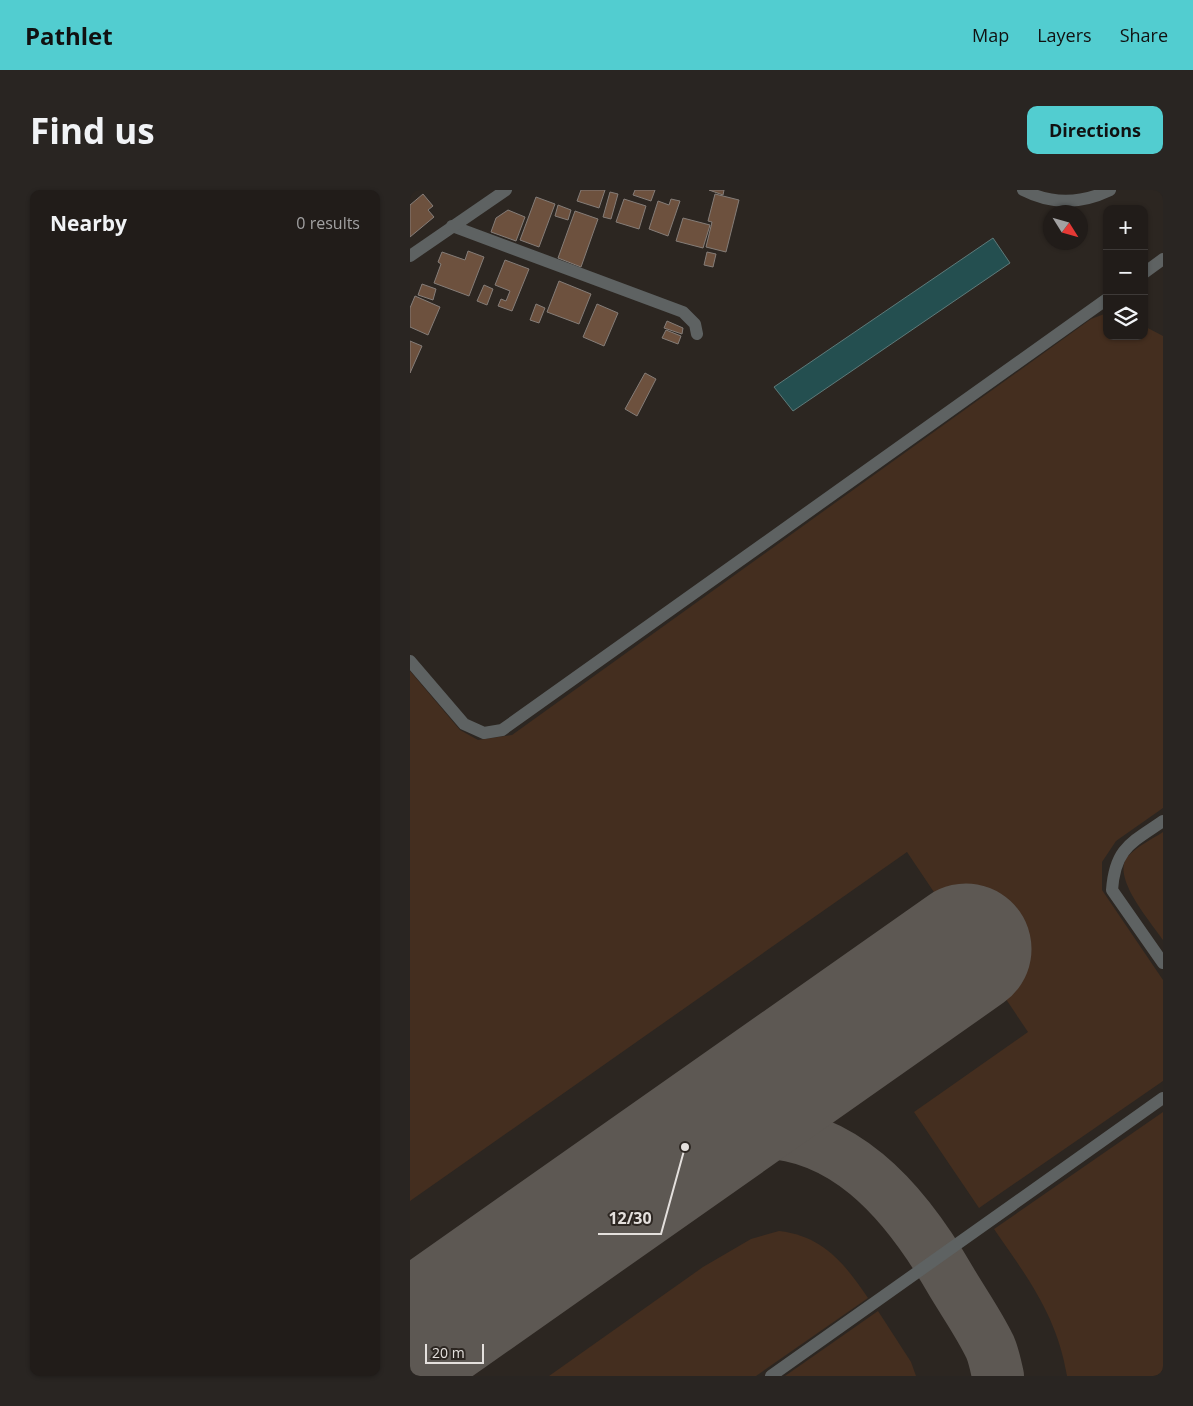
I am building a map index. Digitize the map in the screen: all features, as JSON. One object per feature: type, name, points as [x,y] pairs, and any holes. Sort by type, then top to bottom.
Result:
[{"type":"street","points":[[410,256],[506,190]]},
{"type":"street","points":[[1023,190],[1037,197],[1063,202],[1095,197],[1110,190]]},
{"type":"street","points":[[452,226],[683,312],[695,324],[697,334]]},
{"type":"street","points":[[1148,270],[1163,259]]},
{"type":"street","points":[[410,661],[464,724],[484,733],[502,730],[1103,302]]},
{"type":"street","points":[[1163,821],[1126,846],[1113,870],[1112,890],[1163,963]]},
{"type":"street","points":[[771,1376],[1163,1098]]},
{"type":"shaded area","points":[[1103,314],[1103,340],[1148,340],[1148,328],[1163,336],[1163,808],[1116,841],[1102,862],[1102,890],[1163,980],[1163,1081],[979,1208],[914,1112],[1028,1032],[907,852],[410,1201],[410,671],[460,730],[478,740],[512,735],[1091,319]]},
{"type":"shaded area","points":[[1163,832],[1163,940],[1134,899],[1124,875],[1124,865],[1132,852]]},
{"type":"shaded area","points":[[1163,1112],[1163,1376],[1067,1376],[1056,1335],[1040,1298],[994,1229]]},
{"type":"shaded area","points":[[779,1231],[808,1239],[831,1253],[850,1273],[868,1298],[756,1376],[549,1376],[703,1267],[751,1239]]},
{"type":"shaded area","points":[[878,1311],[911,1362],[916,1376],[785,1376]]},
{"type":"water","points":[[993,238],[1010,263],[793,411],[774,387]]},
{"type":"building","points":[[581,190],[605,190],[599,208],[577,201]]},
{"type":"building","points":[[635,190],[655,190],[651,201],[633,195]]},
{"type":"building","points":[[709,190],[724,190],[723,195]]},
{"type":"building","points":[[610,192],[618,194],[611,219],[603,217]]},
{"type":"building","points":[[423,194],[433,206],[428,210],[434,217],[410,237],[410,205]]},
{"type":"building","points":[[715,194],[739,200],[726,252],[706,247],[712,222],[708,221]]},
{"type":"building","points":[[536,197],[555,204],[539,247],[520,240]]},
{"type":"building","points":[[624,199],[646,206],[639,229],[616,222]]},
{"type":"building","points":[[671,199],[680,201],[668,236],[649,229],[658,201],[669,205]]},
{"type":"building","points":[[558,205],[571,210],[568,220],[555,216]]},
{"type":"building","points":[[508,210],[525,217],[516,241],[491,232],[496,218]]},
{"type":"building","points":[[575,211],[598,219],[581,267],[558,258]]},
{"type":"building","points":[[683,218],[710,225],[703,248],[676,241]]},
{"type":"building","points":[[468,251],[484,257],[469,296],[434,283],[441,264],[438,262],[442,252],[465,260]]},
{"type":"building","points":[[707,252],[716,254],[713,267],[704,265]]},
{"type":"building","points":[[505,260],[529,269],[512,311],[498,306],[501,299],[506,301],[510,291],[495,285]]},
{"type":"building","points":[[559,281],[591,294],[579,324],[547,312]]},
{"type":"building","points":[[422,284],[436,289],[433,300],[418,295]]},
{"type":"building","points":[[484,285],[493,289],[487,305],[477,301]]},
{"type":"building","points":[[415,296],[440,307],[428,335],[410,327],[410,308]]},
{"type":"building","points":[[536,304],[545,308],[539,323],[530,320]]},
{"type":"building","points":[[597,304],[618,313],[604,346],[583,337]]},
{"type":"building","points":[[667,321],[683,328],[682,334],[664,328]]},
{"type":"building","points":[[666,330],[681,336],[678,344],[662,338]]},
{"type":"building","points":[[410,341],[422,346],[410,373]]},
{"type":"building","points":[[645,373],[656,379],[637,416],[625,409]]},
{"type":"taxiway","points":[[685,1147],[712,1138],[733,1134],[776,1133],[809,1141],[839,1155],[867,1174],[891,1197],[933,1252],[986,1338],[993,1354],[998,1376]]},
{"type":"runway","points":[[410,1340],[966,949]]},
{"type":"place","name":"12/30","points":[[685,1147]]}]
